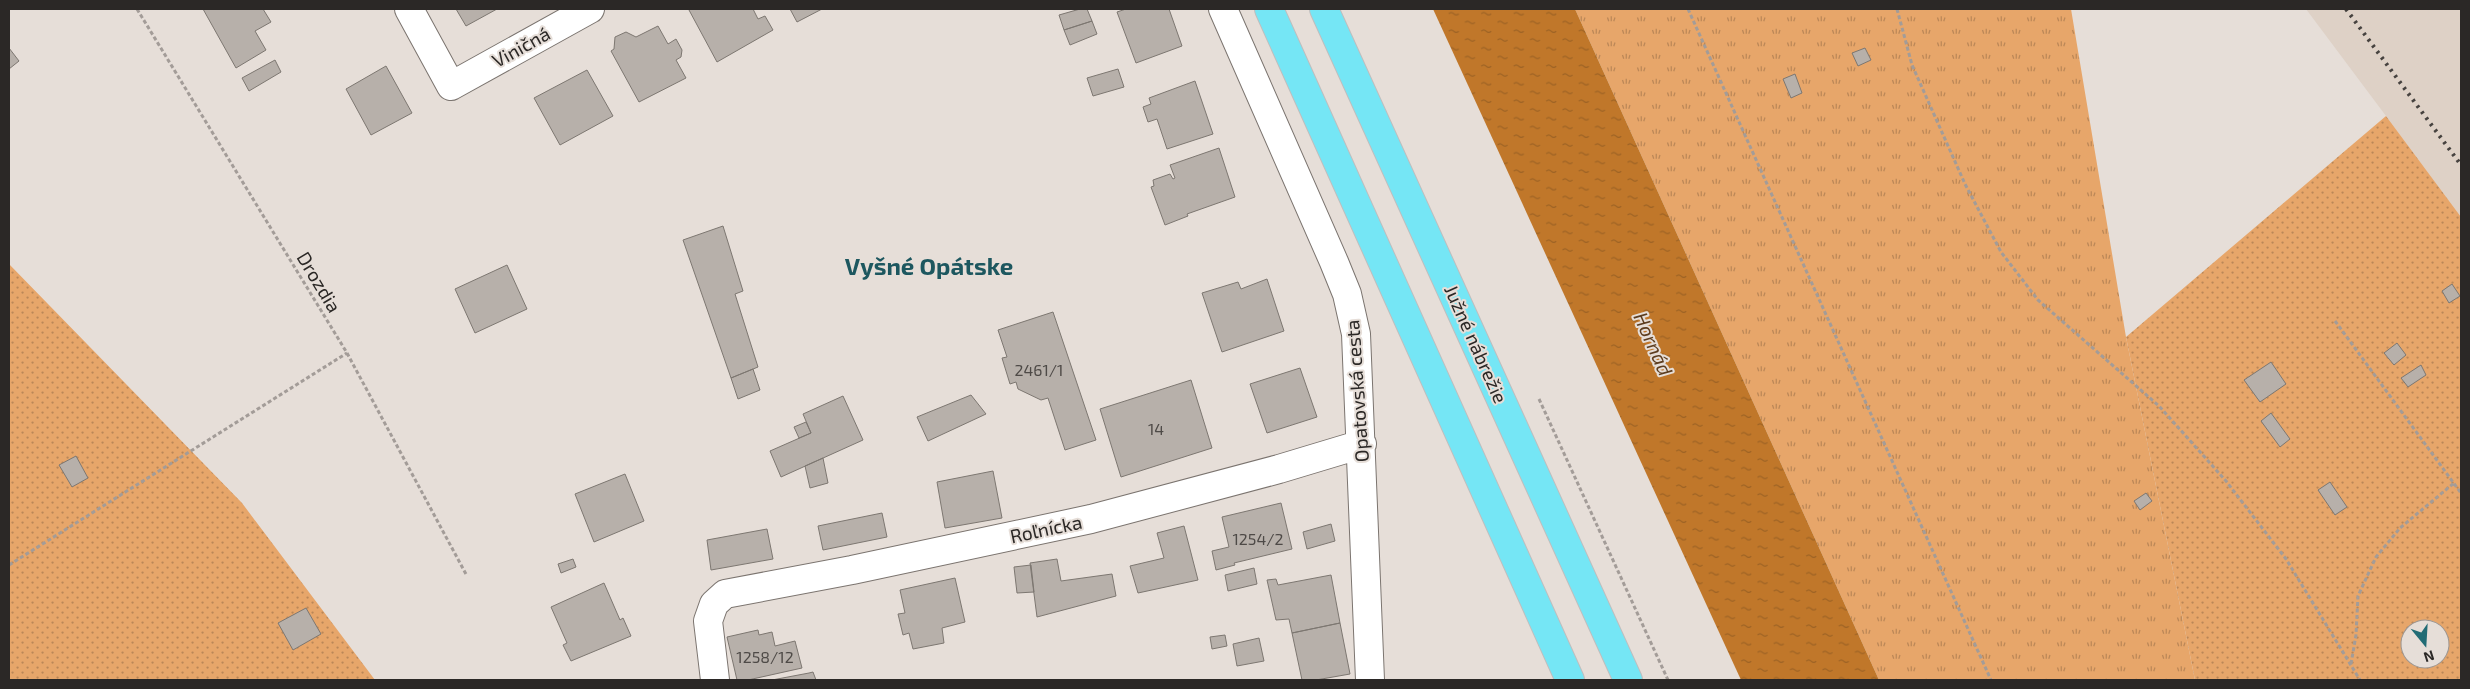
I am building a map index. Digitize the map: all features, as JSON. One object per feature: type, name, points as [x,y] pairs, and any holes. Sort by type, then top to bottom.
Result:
[{"type":"highway","points":[[1269,9],[1570,680]]},
{"type":"highway","name":"Južné nábrežie","points":[[1324,9],[1628,680]]},
{"type":"street","name":"Viničná","points":[[409,9],[451,86],[590,9]]},
{"type":"street","name":"Opatovská cesta","points":[[1223,9],[1347,294],[1356,334],[1362,444],[1370,680]]},
{"type":"street","name":"Roľnícka","points":[[715,680],[708,621],[714,604],[725,594],[852,570],[1091,519],[1279,469],[1362,444]]},
{"type":"path","name":"Drozdia","points":[[137,9],[347,353],[467,576]]},
{"type":"path","points":[[1688,9],[1991,680]]},
{"type":"path","points":[[1897,9],[1912,64],[1965,184],[2001,252],[2038,300],[2159,406],[2226,481],[2286,559],[2360,680]]},
{"type":"path","points":[[2336,321],[2461,493]]},
{"type":"path","points":[[9,565],[347,353]]},
{"type":"path","points":[[2351,664],[2356,635],[2358,596],[2376,557],[2400,528],[2454,483]]},
{"type":"shaded area","points":[[2306,9],[2461,9],[2461,217],[2386,116]]},
{"type":"green space","points":[[1575,9],[2071,9],[2126,337],[2195,680],[1879,680]]},
{"type":"green space","points":[[2386,116],[2461,217],[2461,680],[2195,680],[2126,337]]},
{"type":"green space","points":[[9,264],[242,503],[375,680],[9,680]]},
{"type":"water","name":"Hornád","points":[[1433,9],[1575,9],[1879,680],[1741,680]]},
{"type":"building","points":[[203,9],[263,9],[271,22],[255,31],[266,50],[236,68]]},
{"type":"building","points":[[456,9],[497,9],[466,26]]},
{"type":"building","points":[[690,9],[753,9],[758,19],[765,16],[773,30],[717,62]]},
{"type":"building","points":[[790,9],[822,9],[797,22]]},
{"type":"building","points":[[1087,9],[1092,21],[1064,30],[1059,15]]},
{"type":"building","points":[[1126,9],[1169,9],[1182,46],[1136,63],[1117,12]]},
{"type":"building","points":[[1092,21],[1097,34],[1070,45],[1064,30]]},
{"type":"building","points":[[658,26],[668,44],[676,39],[682,50],[681,57],[676,60],[686,78],[639,102],[611,51],[614,49],[615,37],[626,32],[636,37]]},
{"type":"building","points":[[9,48],[19,61],[9,69]]},
{"type":"building","points":[[1865,48],[1871,60],[1858,66],[1852,53]]},
{"type":"building","points":[[275,60],[281,72],[249,91],[242,78]]},
{"type":"building","points":[[386,66],[412,113],[371,135],[346,89]]},
{"type":"building","points":[[1118,69],[1124,87],[1093,96],[1087,78]]},
{"type":"building","points":[[587,70],[613,116],[560,145],[534,98]]},
{"type":"building","points":[[1795,74],[1802,93],[1791,98],[1783,79]]},
{"type":"building","points":[[1195,81],[1213,134],[1167,149],[1157,119],[1148,122],[1143,107],[1151,104],[1149,98]]},
{"type":"building","points":[[1219,148],[1235,197],[1187,214],[1188,216],[1165,225],[1151,187],[1154,186],[1153,180],[1170,174],[1173,179],[1175,178],[1170,165]]},
{"type":"building","points":[[723,226],[743,291],[735,294],[758,367],[731,378],[683,240]]},
{"type":"building","points":[[507,265],[527,309],[475,333],[455,289]]},
{"type":"building","points":[[1267,279],[1284,331],[1222,352],[1202,293],[1238,282],[1241,289]]},
{"type":"building","points":[[2452,284],[2460,296],[2449,303],[2442,291]]},
{"type":"building","points":[[1053,312],[1096,440],[1065,450],[1048,398],[1041,400],[1018,389],[1016,382],[1010,384],[1002,358],[1007,357],[998,330]]},
{"type":"building","points":[[2397,343],[2406,355],[2394,365],[2384,353]]},
{"type":"building","points":[[2271,362],[2286,384],[2260,402],[2244,380]]},
{"type":"building","points":[[2421,365],[2426,375],[2408,387],[2401,378]]},
{"type":"building","points":[[1300,368],[1317,417],[1267,433],[1250,384]]},
{"type":"building","points":[[753,369],[760,390],[738,399],[731,378]]},
{"type":"building","points":[[1191,380],[1212,448],[1121,477],[1100,409]]},
{"type":"building","points":[[971,395],[986,414],[928,441],[917,417]]},
{"type":"building","points":[[843,396],[863,440],[781,477],[770,451],[811,433],[803,414]]},
{"type":"building","points":[[2271,413],[2290,439],[2280,447],[2261,421]]},
{"type":"building","points":[[806,422],[811,433],[799,438],[794,427]]},
{"type":"building","points":[[76,456],[88,478],[72,487],[59,465]]},
{"type":"building","points":[[823,458],[828,483],[810,488],[805,466]]},
{"type":"building","points":[[993,471],[1002,518],[945,528],[937,482]]},
{"type":"building","points":[[625,474],[644,521],[594,542],[575,494]]},
{"type":"building","points":[[2330,482],[2347,507],[2335,515],[2318,490]]},
{"type":"building","points":[[2146,493],[2152,501],[2140,510],[2134,501]]},
{"type":"building","points":[[1281,503],[1292,549],[1234,563],[1235,565],[1216,570],[1212,551],[1229,547],[1222,517]]},
{"type":"building","points":[[882,513],[887,537],[823,550],[818,526]]},
{"type":"building","points":[[1331,524],[1335,541],[1307,549],[1303,532]]},
{"type":"building","points":[[1184,526],[1198,580],[1138,593],[1130,566],[1164,558],[1157,533]]},
{"type":"building","points":[[767,529],[773,559],[711,570],[707,540]]},
{"type":"building","points":[[573,559],[576,567],[561,573],[558,564]]},
{"type":"building","points":[[1057,559],[1061,581],[1112,574],[1116,596],[1037,617],[1030,563]]},
{"type":"building","points":[[1031,565],[1034,592],[1017,593],[1014,567]]},
{"type":"building","points":[[1254,568],[1257,584],[1228,591],[1225,575]]},
{"type":"building","points":[[1331,575],[1340,623],[1292,633],[1289,619],[1276,620],[1267,580],[1276,579],[1278,585]]},
{"type":"building","points":[[955,578],[965,622],[942,628],[944,643],[913,649],[909,633],[903,635],[898,614],[905,613],[900,590]]},
{"type":"building","points":[[604,583],[620,620],[623,618],[631,636],[571,661],[563,645],[567,643],[551,607]]},
{"type":"building","points":[[306,608],[321,634],[293,650],[278,623]]},
{"type":"building","points":[[1340,623],[1350,674],[1316,680],[1302,680],[1292,633]]},
{"type":"building","points":[[758,630],[759,635],[772,632],[775,646],[795,641],[802,668],[748,680],[737,680],[727,637]]},
{"type":"building","points":[[1225,635],[1227,646],[1212,649],[1210,637]]},
{"type":"building","points":[[1259,638],[1264,661],[1237,666],[1233,644]]},
{"type":"building","points":[[813,672],[816,680],[772,680],[809,673]]},
{"type":"railway","points":[[2346,9],[2461,165]]},
{"type":"district","name":"Vyšné Opátske","points":[[929,267]]}]
